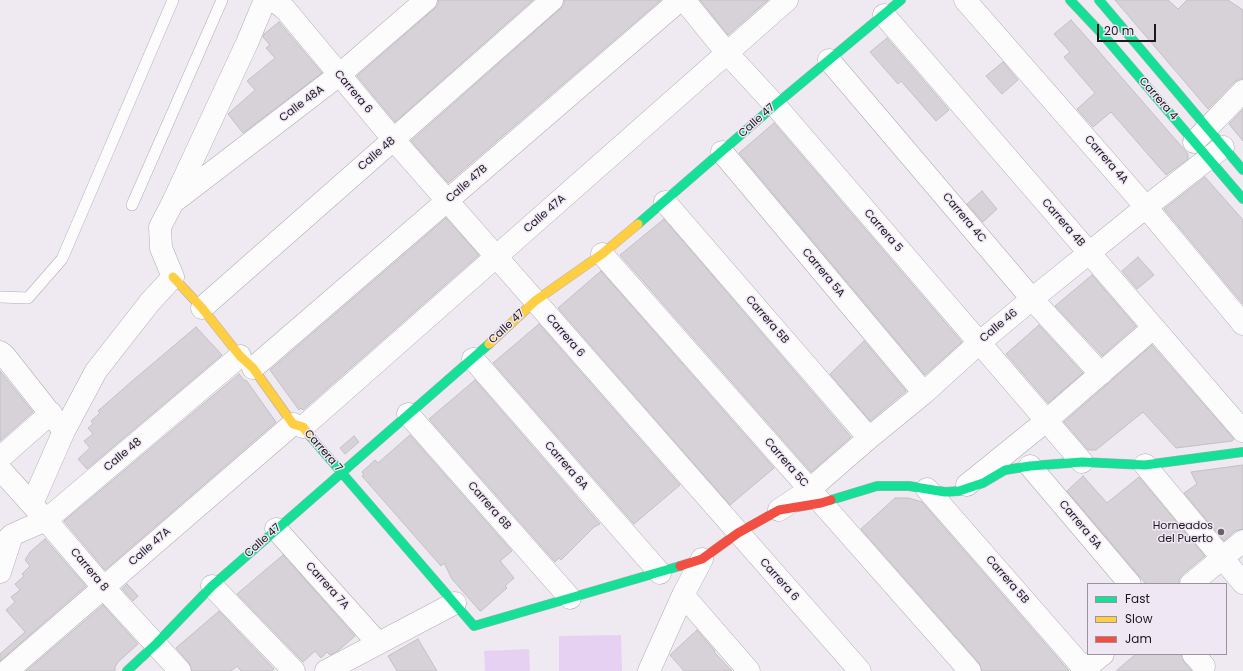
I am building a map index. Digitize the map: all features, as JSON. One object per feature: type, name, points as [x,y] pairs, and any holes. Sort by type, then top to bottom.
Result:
[{"type":"street","points":[[39,512],[64,431],[96,371],[150,302],[173,277],[161,248],[160,227],[247,43],[265,0]]},
{"type":"street","name":"Calle 48A","points":[[173,202],[339,75],[426,0]]},
{"type":"street","name":"Calle 48","points":[[202,308],[552,0]]},
{"type":"street","name":"Calle 47B","points":[[247,362],[447,201],[680,0]]},
{"type":"street","name":"Carrera 5","points":[[684,0],[727,53],[775,105],[1082,462]]},
{"type":"street","name":"Calle 47A","points":[[7,671],[496,257],[787,0]]},
{"type":"street","name":"Calle 47","points":[[127,671],[156,644],[212,586],[472,359],[535,302],[602,254],[665,202],[775,105],[901,0]]},
{"type":"street","name":"Carrera 4A","points":[[965,0],[1146,207],[1243,324]]},
{"type":"street","name":"Carrera 4","points":[[1070,0],[1111,29],[1216,153],[1243,199]]},
{"type":"street","name":"Carrera 4","points":[[1099,0],[1111,29],[1216,153],[1243,170]]},
{"type":"street","points":[[247,43],[284,3]]},
{"type":"street","name":"Carrera 6","points":[[284,3],[339,75],[393,139],[860,671]]},
{"type":"street","name":"Carrera 4B","points":[[884,15],[1243,431]]},
{"type":"street","name":"Carrera 4C","points":[[829,60],[1032,298],[1101,374]]},
{"type":"street","points":[[1201,135],[1243,91]]},
{"type":"street","name":"Carrera 5A","points":[[722,152],[924,393]]},
{"type":"street","name":"Calle 46","points":[[779,510],[815,496],[869,438],[924,393],[1032,298],[1216,153]]},
{"type":"street","name":"Carrera 5B","points":[[665,202],[869,438]]},
{"type":"street","name":"Carrera 5C","points":[[602,254],[970,671]]},
{"type":"street","name":"Carrera 7","points":[[173,277],[202,308],[298,426],[342,472],[474,626],[570,598]]},
{"type":"street","points":[[959,491],[1046,421],[1153,328]]},
{"type":"street","points":[[0,352],[51,413],[64,431]]},
{"type":"street","name":"Carrera 6A","points":[[472,359],[660,573]]},
{"type":"street","name":"Calle 48","points":[[6,541],[39,512],[247,362]]},
{"type":"street","points":[[0,458],[51,413]]},
{"type":"street","name":"Carrera 6B","points":[[408,414],[570,598]]},
{"type":"street","points":[[815,496],[877,486],[909,486],[945,492],[959,491],[983,483],[1005,470],[1030,466],[1082,462],[1146,465],[1243,452]]},
{"type":"street","points":[[1146,465],[1243,583]]},
{"type":"street","name":"Carrera 5A","points":[[1030,466],[1129,583]]},
{"type":"street","name":"Carrera 8","points":[[0,469],[104,588],[180,671]]},
{"type":"street","name":"Carrera 5B","points":[[927,489],[1084,670]]},
{"type":"street","points":[[570,598],[660,573],[702,559],[738,533],[779,510]]},
{"type":"street","name":"Carrera 7A","points":[[276,529],[378,643]]},
{"type":"street","points":[[0,572],[6,541]]},
{"type":"street","points":[[1192,583],[1243,542]]},
{"type":"street","points":[[649,671],[683,595],[702,559]]},
{"type":"street","points":[[212,586],[294,671]]},
{"type":"street","points":[[683,595],[749,671]]},
{"type":"street","points":[[326,671],[455,603]]},
{"type":"street","points":[[1084,670],[1102,655]]},
{"type":"lane","points":[[0,298],[28,298],[62,259],[173,0]]},
{"type":"lane","points":[[132,205],[222,0]]},
{"type":"shaded area","points":[[621,635],[622,671],[559,671],[559,636]]},
{"type":"shaded area","points":[[529,649],[530,671],[485,671],[484,651]]},
{"type":"building","points":[[438,0],[533,0],[395,122],[357,76],[434,9],[438,4]]},
{"type":"building","points":[[564,0],[661,0],[448,183],[411,141],[560,9],[564,4]]},
{"type":"building","points":[[700,0],[768,0],[728,35]]},
{"type":"building","points":[[1115,0],[1168,0],[1178,9],[1187,0],[1228,0],[1243,10],[1243,79],[1239,79],[1234,82],[1208,109]]},
{"type":"building","points":[[1071,20],[1188,154],[1188,159],[1166,175],[1111,112],[1093,127],[1077,109],[1095,93],[1064,57],[1070,52],[1054,34]]},
{"type":"building","points":[[279,22],[322,73],[243,133],[228,114],[255,90],[247,81],[275,58],[266,48],[270,45],[263,37],[264,34]]},
{"type":"building","points":[[887,38],[949,110],[936,121],[901,81],[898,84],[870,52]]},
{"type":"building","points":[[1003,62],[1018,80],[1002,94],[986,76]]},
{"type":"building","points":[[1243,109],[1243,141],[1229,124]]},
{"type":"building","points":[[774,123],[962,342],[925,375],[739,153]]},
{"type":"building","points":[[1205,177],[1243,220],[1243,304],[1164,209]]},
{"type":"building","points":[[982,191],[997,209],[983,222],[967,204]]},
{"type":"building","points":[[446,218],[479,255],[303,410],[301,408],[299,410],[270,370]]},
{"type":"building","points":[[664,219],[851,437],[811,472],[620,255]]},
{"type":"building","points":[[1138,257],[1154,275],[1137,289],[1122,271]]},
{"type":"building","points":[[601,271],[774,468],[730,505],[558,308]]},
{"type":"building","points":[[1092,275],[1136,326],[1102,356],[1055,306]]},
{"type":"building","points":[[539,324],[680,485],[634,524],[493,363]]},
{"type":"building","points":[[1039,325],[1083,373],[1048,403],[1006,354]]},
{"type":"building","points":[[196,327],[222,355],[87,469],[78,459],[90,448],[84,441],[93,434],[88,428],[93,424],[91,421],[100,413],[98,411]]},
{"type":"building","points":[[864,341],[906,391],[870,421],[830,374]]},
{"type":"building","points":[[1152,345],[1234,439],[1232,441],[1176,448],[1143,412],[1096,450],[1088,450],[1064,422]]},
{"type":"building","points":[[0,371],[33,412],[0,441]]},
{"type":"building","points":[[239,374],[245,381],[246,380],[276,422],[105,570],[64,521]]},
{"type":"building","points":[[475,380],[600,524],[594,527],[561,560],[559,558],[555,562],[429,419]]},
{"type":"building","points":[[410,435],[512,551],[500,561],[514,578],[505,586],[507,588],[481,611],[452,579],[444,563],[441,566],[362,476],[364,475],[362,472],[375,460],[378,463]]},
{"type":"building","points":[[354,436],[359,442],[345,454],[340,448]]},
{"type":"building","points":[[1243,465],[1243,529],[1235,531],[1224,541],[1184,493],[1197,484],[1191,472]]},
{"type":"building","points":[[1083,476],[1107,503],[1139,477],[1205,556],[1183,574],[1179,579],[1179,583],[1145,583],[1067,491]]},
{"type":"building","points":[[895,498],[908,498],[922,502],[1069,671],[982,671],[979,663],[861,529]]},
{"type":"building","points":[[45,539],[86,586],[0,661],[0,654],[25,632],[6,610],[15,602],[11,597],[20,590],[15,584],[24,576],[22,574],[30,566],[25,560],[30,552]]},
{"type":"building","points":[[283,555],[355,636],[339,650],[330,655],[327,652],[321,658],[315,651],[303,662],[237,594]]},
{"type":"building","points":[[127,584],[138,596],[133,601],[122,589]]},
{"type":"building","points":[[103,605],[138,644],[118,662],[115,667],[115,671],[26,671]]},
{"type":"building","points":[[219,611],[274,669],[272,671],[241,671],[237,666],[231,671],[192,671],[189,663],[176,648]]},
{"type":"building","points":[[697,630],[715,651],[714,652],[732,671],[684,671],[670,655]]},
{"type":"building","points":[[418,639],[437,671],[397,671],[388,656]]},
{"type":"building","points":[[1135,655],[1181,655],[1184,662],[1192,671],[1116,671]]},
{"type":"traffic: fast","points":[[638,224],[775,105],[901,0]]},
{"type":"traffic: fast","points":[[1070,0],[1104,36],[1243,199]]},
{"type":"traffic: fast","points":[[1099,0],[1243,170]]},
{"type":"traffic: fast","points":[[127,671],[156,644],[212,586],[489,344]]},
{"type":"traffic: fast","points":[[310,436],[474,626],[680,566]]},
{"type":"traffic: fast","points":[[831,500],[877,486],[909,486],[945,492],[959,491],[983,483],[1005,470],[1030,466],[1082,462],[1145,465],[1243,452]]},
{"type":"traffic: slow","points":[[489,344],[535,301],[602,254],[638,224]]},
{"type":"traffic: slow","points":[[173,277],[202,308],[240,356],[253,368],[293,424],[303,427],[310,436]]},
{"type":"traffic: jam","points":[[680,566],[702,559],[738,533],[779,510],[831,500]]},
{"type":"place","name":"Horneados del Puerto","points":[[1221,532]]}]
